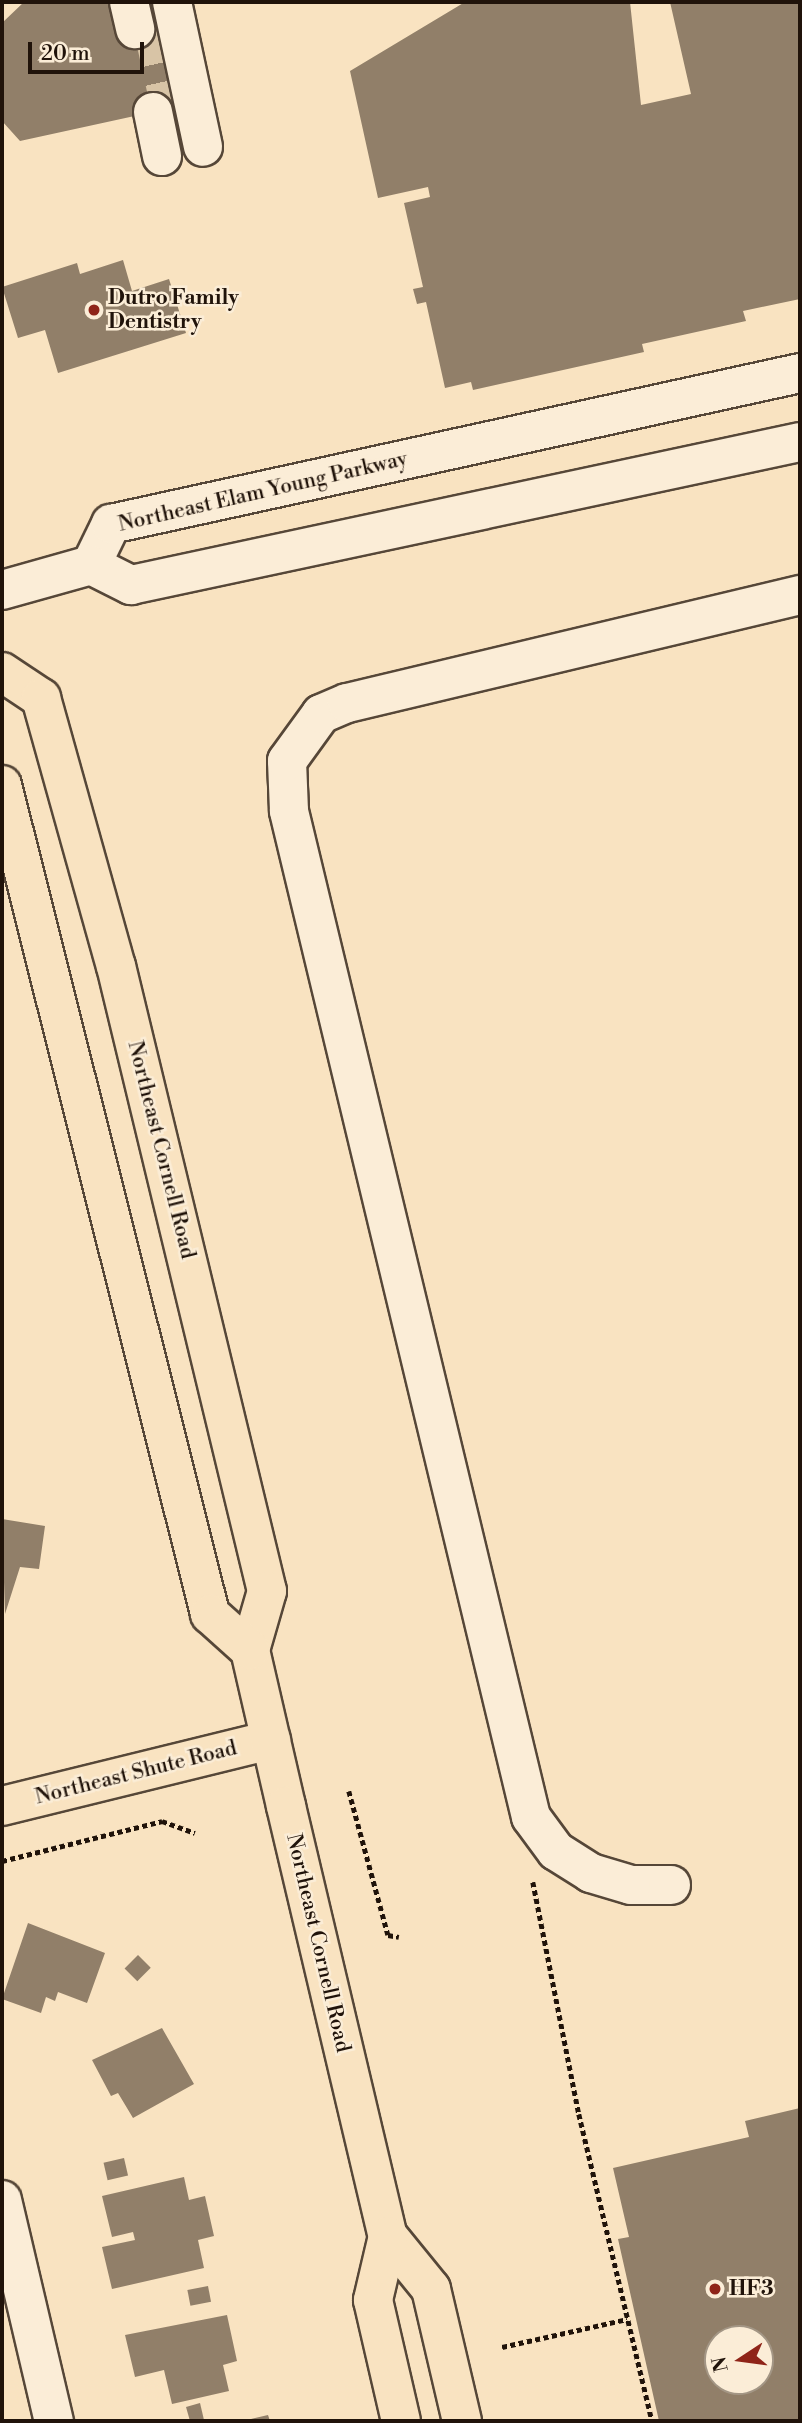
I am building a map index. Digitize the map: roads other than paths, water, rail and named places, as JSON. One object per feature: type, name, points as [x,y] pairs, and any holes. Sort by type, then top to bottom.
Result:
[{"type":"main road","name":"Northeast Cornell Road","points":[[2,672],[41,698],[116,966],[267,1591],[250,1650],[388,2236],[431,2289],[462,2421]]},
{"type":"main road","points":[[2,785],[210,1614],[250,1650]]},
{"type":"main road","name":"Northeast Shute Road","points":[[2,1806],[271,1740]]},
{"type":"main road","name":"Northeast Cornell Road","points":[[388,2236],[373,2301],[401,2421]]},
{"type":"street","points":[[147,12],[182,152],[162,110]]},
{"type":"street","name":"Northeast Elam Young Parkway","points":[[91,565],[111,524],[800,373]]},
{"type":"street","points":[[2,590],[91,565],[131,585],[800,442]]},
{"type":"street","points":[[671,1885],[631,1885],[591,1872],[556,1851],[531,1816],[289,811],[287,761],[321,714],[347,703],[800,595]]},
{"type":"street","points":[[2,2200],[54,2421]]},
{"type":"tunnel","points":[[152,26],[170,108]]},
{"type":"place","name":"Dutro Family Dentistry","points":[[94,310]]},
{"type":"place","name":"HF3","points":[[715,2289]]}]
